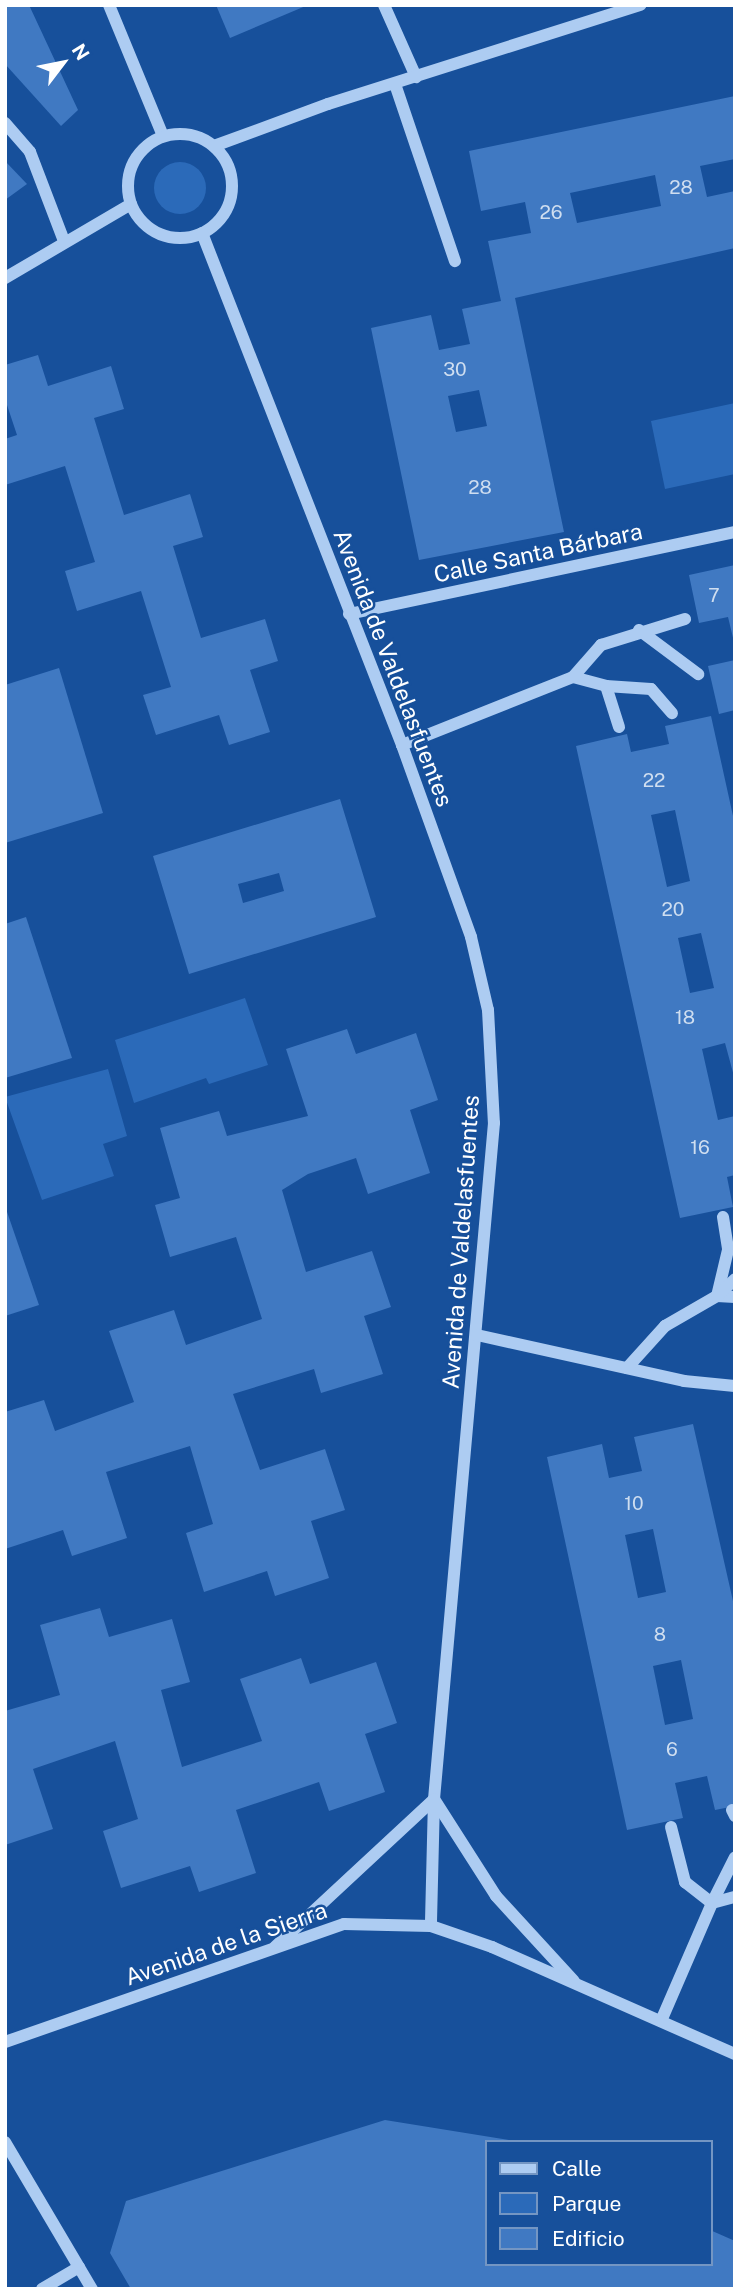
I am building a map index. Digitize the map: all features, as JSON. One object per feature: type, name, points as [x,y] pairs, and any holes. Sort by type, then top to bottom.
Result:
[{"type":"street","points":[[109,5],[163,136]]},
{"type":"street","points":[[384,5],[416,77]]},
{"type":"street","points":[[215,146],[256,128],[641,5]]},
{"type":"street","points":[[395,84],[455,261]]},
{"type":"street","points":[[5,123],[30,152],[64,241]]},
{"type":"street","points":[[192,134],[215,146],[229,166],[232,188],[221,218],[202,233],[181,238],[159,234],[141,220],[131,204],[128,182],[134,160],[163,136],[192,134]]},
{"type":"street","points":[[5,278],[131,204]]},
{"type":"street","name":"Avenida de Valdelasfuentes","points":[[202,233],[402,744],[471,937],[488,1010],[494,1123],[434,1799],[431,1926]]},
{"type":"street","name":"Calle Santa Bárbara","points":[[349,614],[735,532]]},
{"type":"street","points":[[402,744],[573,677],[601,645],[639,630],[685,619]]},
{"type":"street","points":[[639,630],[698,674]]},
{"type":"street","points":[[573,677],[606,686],[652,688],[672,713]]},
{"type":"street","points":[[606,686],[619,727]]},
{"type":"street","points":[[717,1296],[728,1250],[723,1217]]},
{"type":"street","points":[[627,1368],[664,1326],[717,1296],[735,1279]]},
{"type":"street","points":[[717,1296],[735,1297]]},
{"type":"street","points":[[477,1335],[684,1381],[735,1386]]},
{"type":"street","points":[[270,1952],[434,1799],[496,1896],[577,1984]]},
{"type":"street","points":[[671,1827],[685,1882],[712,1903]]},
{"type":"street","points":[[661,2021],[735,1857]]},
{"type":"street","points":[[712,1903],[735,1897]]},
{"type":"street","name":"Avenida de la Sierra","points":[[5,2042],[270,1952],[344,1924],[431,1926],[577,1984],[735,2054]]},
{"type":"street","points":[[5,2141],[92,2289]]},
{"type":"street","points":[[42,2289],[79,2267]]},
{"type":"green space","points":[[180,162],[190,164],[198,170],[204,178],[204,198],[198,206],[190,212],[180,214],[170,212],[162,206],[156,198],[154,188],[156,178],[162,170],[170,164]]},
{"type":"green space","points":[[735,403],[735,474],[665,489],[651,421]]},
{"type":"green space","points":[[245,998],[268,1065],[209,1084],[206,1078],[134,1103],[115,1040]]},
{"type":"green space","points":[[108,1069],[127,1136],[103,1144],[114,1176],[42,1200],[5,1097]]},
{"type":"building","points":[[5,5],[29,5],[78,110],[61,126],[5,64]]},
{"type":"building","points":[[216,5],[308,5],[230,38]]},
{"type":"building","points":[[735,96],[735,159],[700,166],[707,197],[735,191],[735,248],[515,298],[564,532],[419,560],[371,328],[431,315],[439,350],[470,344],[462,309],[501,301],[488,241],[531,233],[525,202],[481,211],[469,151]],"holes":[[[655,175],[661,206],[577,223],[570,193]],[[479,390],[487,426],[456,432],[448,396]]]},
{"type":"building","points":[[5,161],[27,184],[5,200]]},
{"type":"building","points":[[38,355],[48,386],[111,366],[124,409],[94,418],[124,515],[190,494],[203,537],[173,546],[201,638],[265,619],[278,661],[250,670],[270,732],[229,745],[219,715],[156,735],[143,695],[171,687],[141,591],[77,611],[65,571],[95,562],[65,466],[5,485],[5,439],[17,435],[5,399],[5,365]]},
{"type":"building","points":[[735,565],[734,642],[728,617],[699,623],[689,575]]},
{"type":"building","points":[[735,660],[735,710],[719,714],[708,666]]},
{"type":"building","points":[[59,668],[103,813],[5,843],[5,685]]},
{"type":"building","points":[[711,716],[735,825],[735,1080],[725,1043],[702,1049],[718,1120],[735,1116],[735,1175],[727,1177],[733,1207],[680,1218],[576,746],[627,734],[631,752],[669,744],[665,726]],"holes":[[[675,810],[690,881],[667,887],[651,815]],[[701,933],[714,988],[690,993],[678,938]]]},
{"type":"building","points":[[340,799],[376,917],[189,974],[153,856]],"holes":[[[279,873],[284,891],[243,903],[238,884]]]},
{"type":"building","points":[[26,917],[72,1058],[5,1078],[5,924]]},
{"type":"building","points":[[347,1029],[356,1054],[416,1033],[438,1100],[410,1110],[430,1173],[368,1194],[356,1158],[308,1174],[282,1190],[306,1272],[372,1251],[391,1307],[364,1316],[383,1374],[321,1393],[314,1369],[233,1394],[260,1470],[325,1449],[345,1510],[311,1521],[329,1578],[275,1596],[267,1571],[204,1592],[186,1533],[213,1524],[190,1446],[106,1472],[127,1538],[72,1556],[63,1530],[5,1549],[5,1412],[44,1400],[55,1431],[134,1402],[109,1331],[174,1310],[186,1345],[262,1319],[236,1237],[170,1257],[155,1205],[180,1198],[160,1128],[219,1111],[227,1136],[308,1116],[286,1049]]},
{"type":"building","points":[[5,1206],[39,1305],[5,1316]]},
{"type":"building","points":[[693,1424],[735,1610],[735,1806],[715,1810],[707,1776],[675,1783],[683,1818],[627,1830],[547,1457],[602,1444],[609,1478],[642,1471],[634,1437]],"holes":[[[653,1529],[666,1592],[638,1598],[625,1535]],[[681,1660],[693,1719],[665,1725],[653,1666]]]},
{"type":"building","points":[[100,1608],[109,1637],[172,1619],[190,1682],[161,1690],[182,1767],[262,1741],[240,1679],[301,1658],[310,1684],[376,1662],[397,1723],[365,1734],[385,1792],[329,1811],[319,1782],[236,1810],[256,1873],[199,1892],[190,1866],[121,1888],[103,1831],[138,1819],[115,1741],[33,1769],[53,1829],[5,1845],[5,1711],[60,1695],[40,1625]]},
{"type":"building","points":[[385,2120],[509,2140],[484,2140],[484,2266],[712,2266],[712,2231],[735,2241],[735,2289],[131,2289],[110,2253],[126,2201]]}]
